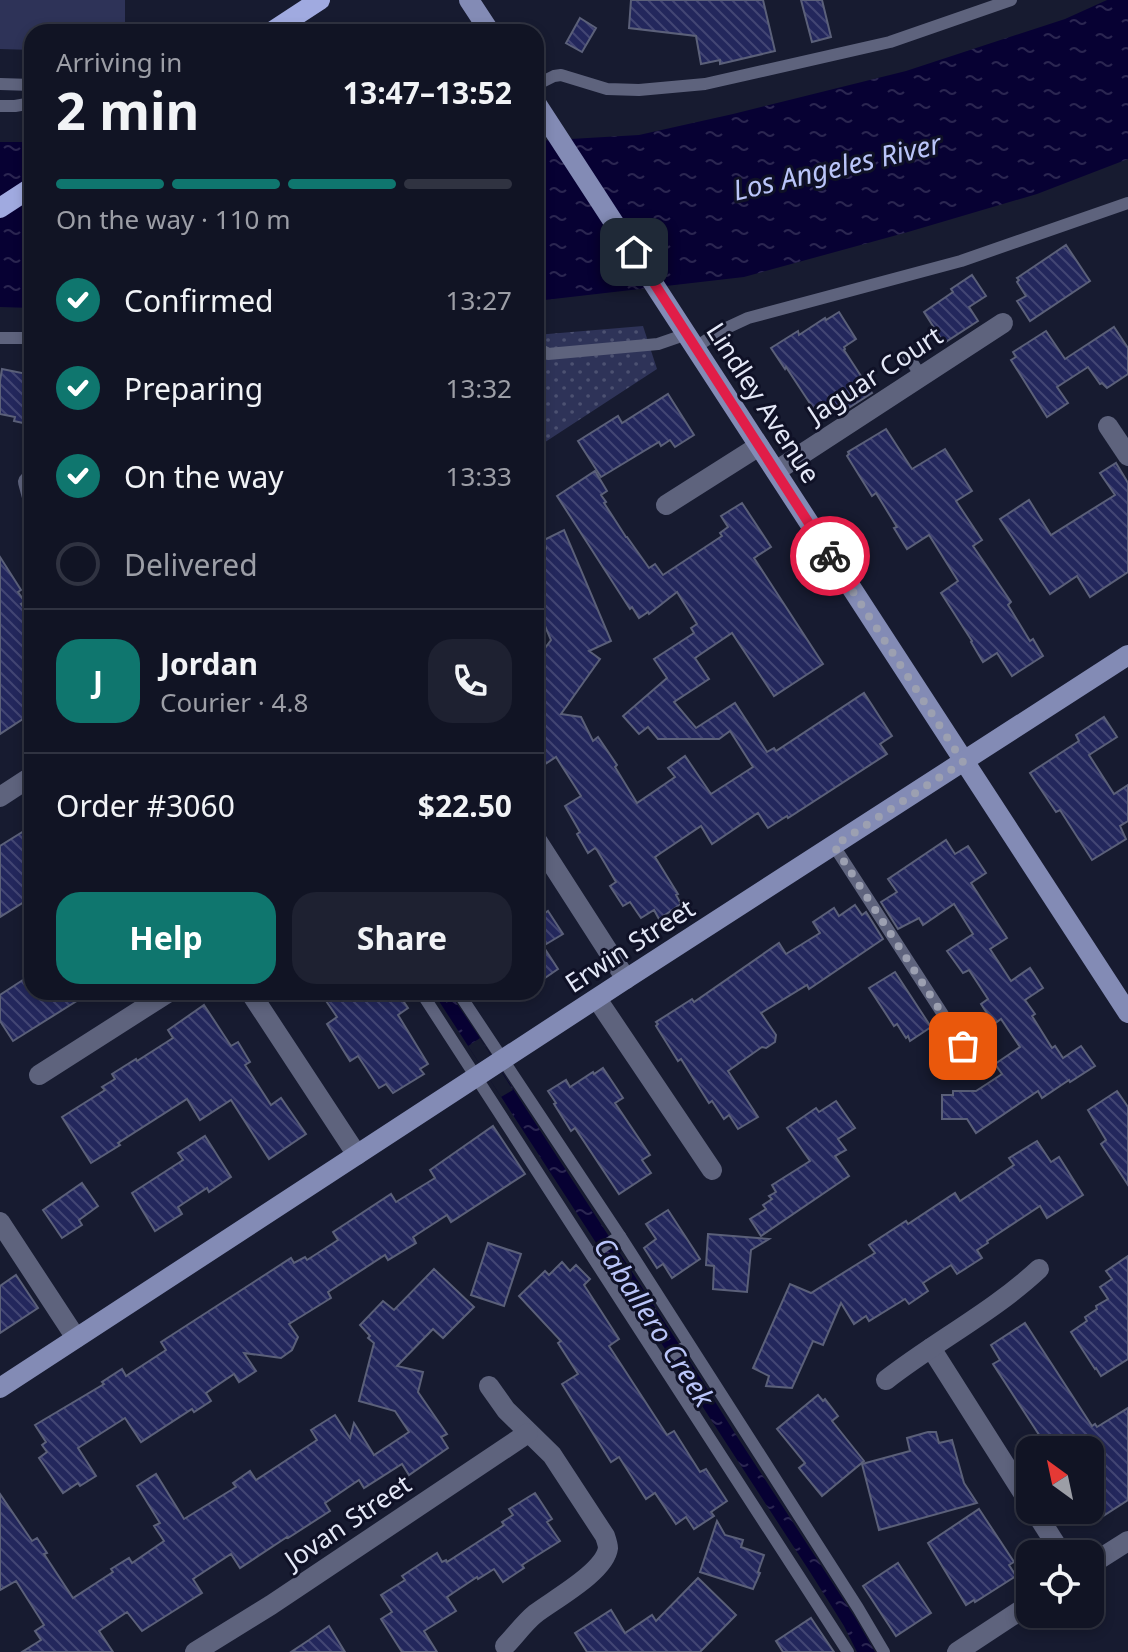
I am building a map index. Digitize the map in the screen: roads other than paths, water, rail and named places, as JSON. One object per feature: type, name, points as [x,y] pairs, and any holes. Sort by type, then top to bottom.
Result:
[{"type":"main road","points":[[283,24],[320,0]]},
{"type":"main road","points":[[0,208],[24,192]]},
{"type":"street","points":[[469,0],[485,24]]},
{"type":"street","name":"Lindley Avenue","points":[[544,115],[1128,1013]]},
{"type":"street","name":"Jaguar Court","points":[[776,471],[1003,323]]},
{"type":"street","points":[[1108,426],[1126,447]]},
{"type":"street","points":[[666,505],[759,446]]},
{"type":"street","name":"Erwin Street","points":[[0,1388],[1128,655]]},
{"type":"street","points":[[0,797],[24,781]]},
{"type":"street","points":[[544,851],[626,979]]},
{"type":"street","points":[[597,999],[712,1170]]},
{"type":"street","points":[[39,1075],[156,1000]]},
{"type":"street","points":[[255,1000],[357,1155]]},
{"type":"street","points":[[0,1222],[76,1338]]},
{"type":"street","points":[[886,1380],[959,1327],[1014,1293],[1039,1269]]},
{"type":"street","points":[[931,1348],[1016,1482]]},
{"type":"street","points":[[489,1386],[506,1410],[552,1455],[605,1536],[608,1547],[598,1566],[532,1616],[505,1646]]},
{"type":"street","name":"Jovan Street","points":[[195,1652],[271,1605],[528,1433]]},
{"type":"street","points":[[1104,1556],[1128,1541]]},
{"type":"street","points":[[957,1652],[1016,1613]]},
{"type":"lane","points":[[544,81],[561,75],[607,89],[639,90],[705,84],[890,42],[1011,0]]},
{"type":"lane","points":[[0,84],[24,85]]},
{"type":"lane","points":[[0,106],[24,104]]},
{"type":"lane","points":[[544,352],[548,354],[658,344],[720,331],[748,318],[961,261],[1128,203]]},
{"type":"lane","points":[[0,338],[24,338]]},
{"type":"lane","points":[[908,356],[921,376]]},
{"type":"lane","points":[[834,846],[977,1067]]},
{"type":"lane","points":[[428,1000],[490,1069],[617,1238],[884,1652]]},
{"type":"lane","points":[[461,1000],[490,1069],[594,1252],[848,1652]]},
{"type":"lane","points":[[594,1252],[617,1238]]},
{"type":"lane","points":[[662,1362],[688,1345]]},
{"type":"water","name":"Los Angeles River","points":[[1107,0],[1128,0],[1128,159],[1037,194],[744,277],[544,300],[544,141],[639,135],[733,114],[906,71],[1065,19]]},
{"type":"water","points":[[0,142],[24,142],[24,308],[0,307]]},
{"type":"water","name":"Caballero Creek","points":[[438,1000],[454,1000],[480,1038],[875,1652],[857,1652],[810,1572]]}]
